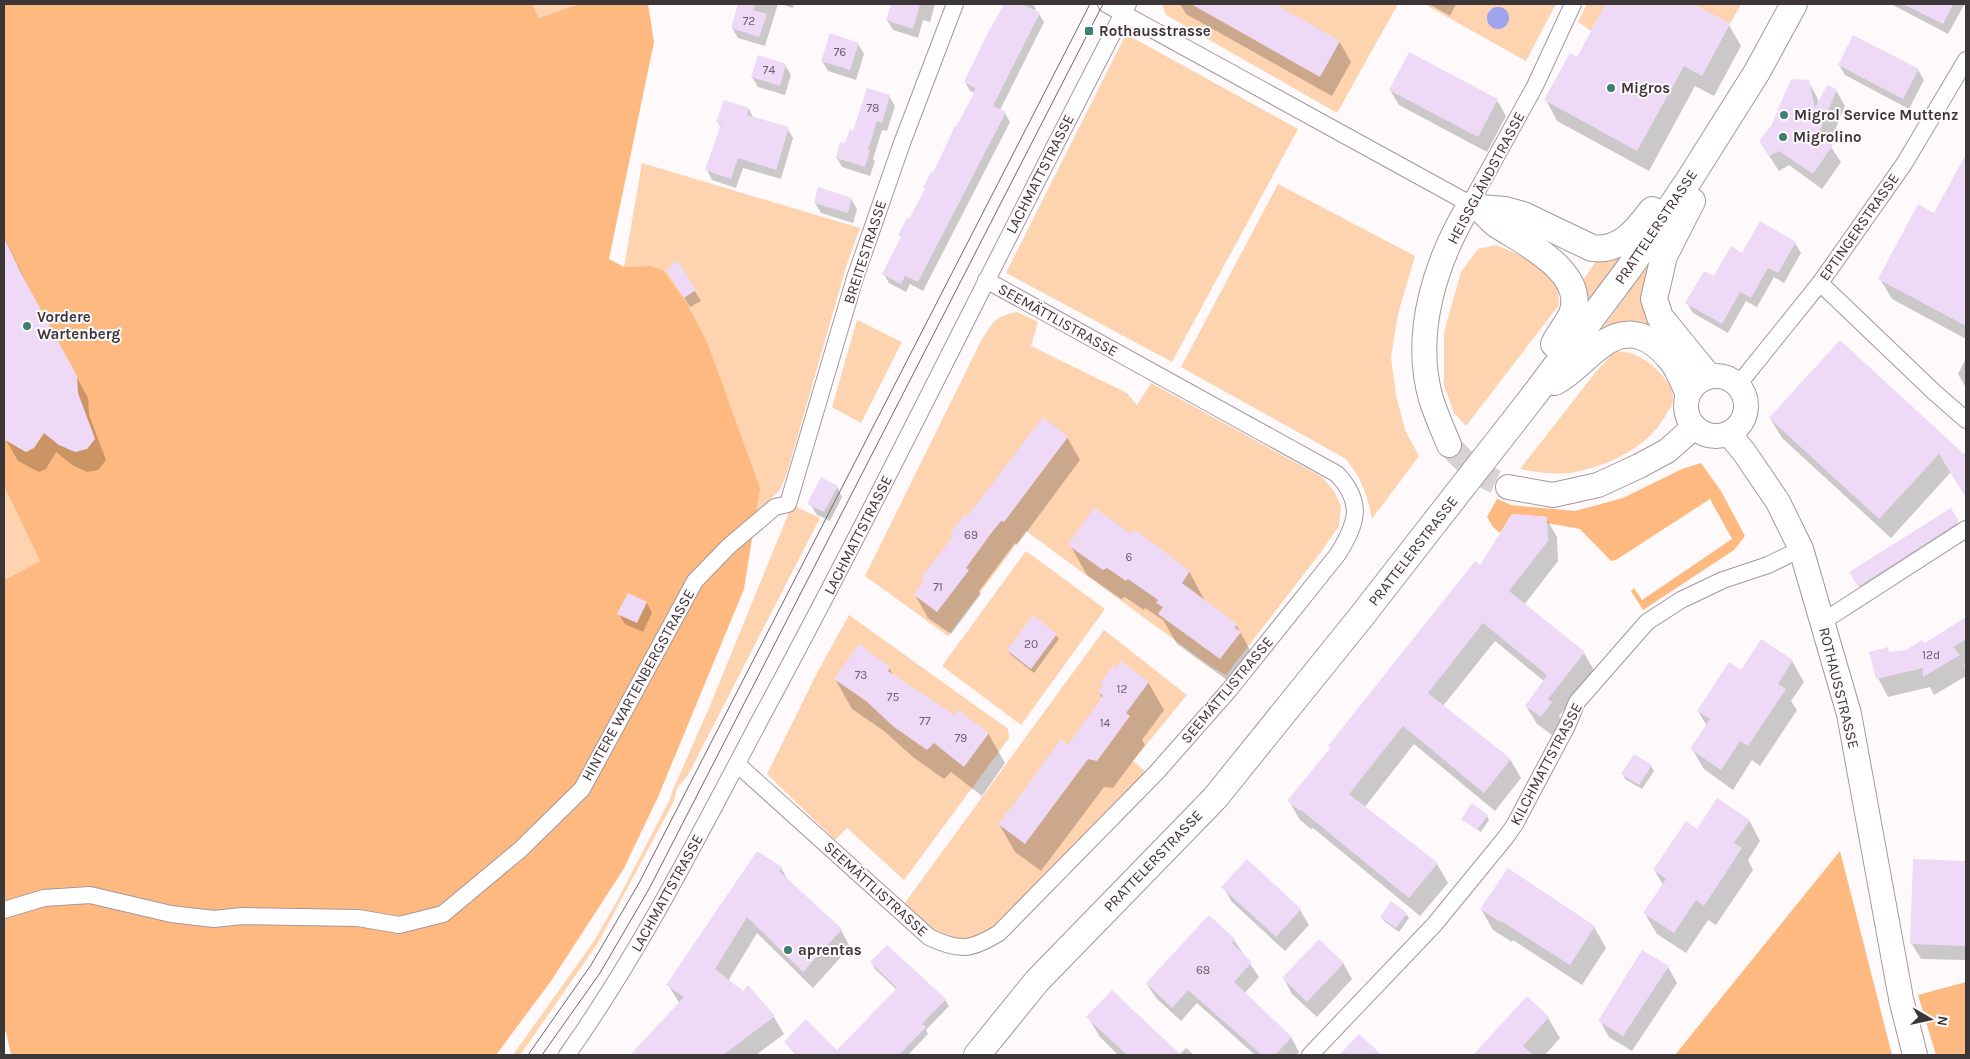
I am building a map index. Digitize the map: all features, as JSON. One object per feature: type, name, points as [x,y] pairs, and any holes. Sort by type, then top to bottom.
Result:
[{"type":"main road","name":"PRATTELERSTRASSE","points":[[977,1055],[1037,981],[1215,798],[1355,625],[1535,394],[1630,267],[1758,72],[1794,4]]},
{"type":"main road","points":[[1475,206],[1505,210],[1523,215],[1592,248],[1599,249],[1624,241],[1638,228],[1686,163],[1758,72]]},
{"type":"main road","points":[[1708,376],[1660,317],[1654,299],[1664,256],[1758,72]]},
{"type":"main road","points":[[1475,206],[1496,223],[1550,260],[1572,285],[1574,301],[1572,314],[1548,354],[1535,394]]},
{"type":"main road","points":[[1535,394],[1566,376],[1579,362],[1602,344],[1620,334],[1638,334],[1653,342],[1672,362],[1688,392]]},
{"type":"street","name":"BREITESTRASSE","points":[[788,504],[858,269],[902,143],[955,4]]},
{"type":"street","points":[[1106,4],[1125,8],[1475,206]]},
{"type":"street","name":"HEISSGLÄNDSTRASSE","points":[[1449,445],[1431,397],[1426,366],[1425,330],[1434,285],[1455,229],[1475,206],[1535,86],[1573,4]]},
{"type":"street","name":"LACHMATTSTRASSE","points":[[566,1055],[600,1008],[648,929],[829,593],[1125,8]]},
{"type":"street","name":"EPTINGERSTRASSE","points":[[1738,385],[1820,283],[1904,164],[1966,60]]},
{"type":"street","name":"SEEMÄTTLISTRASSE","points":[[737,764],[929,937],[948,946],[967,948],[982,943],[999,933],[1156,773],[1230,689],[1338,554],[1350,535],[1355,502],[1348,486],[1337,474],[986,280]]},
{"type":"street","points":[[1820,283],[1966,420]]},
{"type":"street","points":[[1708,376],[1724,377],[1738,385],[1746,402],[1746,412],[1743,420],[1729,434],[1710,436],[1701,433],[1694,427],[1688,419],[1685,410],[1688,392],[1693,385],[1708,376]]},
{"type":"street","points":[[1508,487],[1553,495],[1598,485],[1667,451],[1694,427]]},
{"type":"street","name":"ROTHAUSSTRASSE","points":[[1729,434],[1744,452],[1778,502],[1801,550],[1849,714],[1900,996],[1915,1055]]},
{"type":"street","name":"HINTERE WARTENBERGSTRASSE","points":[[4,910],[44,898],[90,896],[171,914],[214,919],[242,916],[358,918],[398,925],[443,914],[521,849],[582,789],[695,582],[729,546],[752,526],[775,507],[788,504]]},
{"type":"street","points":[[1822,622],[1966,529]]},
{"type":"street","name":"KILCHMATTSTRASSE","points":[[1310,1055],[1434,925],[1506,837],[1520,816],[1578,702],[1647,622],[1681,600],[1723,580],[1768,565],[1801,550]]},
{"type":"shaded area","points":[[4,4],[532,4],[539,18],[579,4],[648,4],[654,42],[609,259],[624,267],[651,266],[664,271],[687,303],[708,344],[760,488],[744,589],[658,797],[623,870],[551,981],[496,1055],[11,1055],[6,1032],[4,1032],[4,580],[40,561],[4,486]]},
{"type":"shaded area","points":[[532,4],[579,4],[539,18]]},
{"type":"shaded area","points":[[1162,4],[1398,4],[1337,113],[1166,15]]},
{"type":"shaded area","points":[[1424,4],[1556,4],[1526,61]]},
{"type":"shaded area","points":[[1587,4],[1606,4],[1591,31],[1578,22]]},
{"type":"shaded area","points":[[1693,4],[1741,4],[1730,24]]},
{"type":"shaded area","points":[[1126,34],[1298,129],[1172,362],[1006,273]]},
{"type":"shaded area","points":[[642,163],[860,228],[847,264],[787,473],[780,490],[755,515],[759,488],[708,344],[687,303],[664,271],[624,267]]},
{"type":"shaded area","points":[[1278,184],[1415,256],[1398,314],[1391,357],[1396,395],[1405,430],[1419,456],[1372,519],[1363,487],[1346,459],[1181,367]]},
{"type":"shaded area","points":[[1496,245],[1532,262],[1548,275],[1558,290],[1559,305],[1466,426],[1454,413],[1444,386],[1444,332],[1461,272],[1478,249]]},
{"type":"shaded area","points":[[1621,256],[1584,309],[1580,284],[1597,260]]},
{"type":"shaded area","points":[[1646,268],[1648,268],[1678,354],[1600,332]]},
{"type":"shaded area","points":[[1017,312],[1038,322],[1031,346],[1127,393],[1137,405],[1151,383],[1322,477],[1334,491],[1341,506],[1339,526],[1226,675],[1210,666],[1026,531],[948,636],[865,576],[982,339],[996,320],[1004,315]]},
{"type":"shaded area","points":[[857,320],[902,342],[861,423],[832,407]]},
{"type":"shaded area","points":[[1615,351],[1632,353],[1641,358],[1655,368],[1667,381],[1673,400],[1661,423],[1631,450],[1606,463],[1572,473],[1542,473],[1520,469],[1595,373]]},
{"type":"shaded area","points":[[1701,463],[1721,491],[1745,536],[1734,550],[1643,610],[1631,591],[1634,588],[1642,600],[1732,539],[1710,499],[1616,560],[1611,561],[1580,529],[1547,523],[1547,517],[1512,514],[1500,533],[1493,527],[1487,517],[1497,499],[1511,505],[1575,511],[1623,498],[1682,469]]},
{"type":"shaded area","points":[[4,486],[40,561],[4,580]]},
{"type":"shaded area","points":[[792,505],[820,518],[688,775],[677,788],[674,801],[598,943],[523,1051],[519,1055],[513,1055],[594,941],[670,799]]},
{"type":"shaded area","points":[[1026,551],[1105,609],[1021,725],[942,666]]},
{"type":"shaded area","points":[[849,615],[1008,729],[1009,738],[904,880],[847,828],[835,840],[767,774],[818,671]]},
{"type":"shaded area","points":[[1104,630],[1187,695],[1133,761],[1146,772],[995,928],[966,941],[943,936],[924,927],[904,904]]},
{"type":"shaded area","points":[[1840,851],[1892,1055],[1675,1055]]},
{"type":"shaded area","points":[[1966,982],[1966,1055],[1936,1055],[1918,995]]},
{"type":"water","points":[[1498,7],[1508,14],[1509,18],[1502,28],[1498,29],[1488,22],[1487,18],[1494,8]]},
{"type":"building","points":[[738,4],[755,4],[753,10],[767,14],[759,37],[731,28]]},
{"type":"building","points":[[891,4],[920,4],[913,29],[886,20]]},
{"type":"building","points":[[1004,4],[1022,4],[1040,13],[993,106],[1006,112],[918,282],[905,276],[901,284],[882,274],[901,237],[898,235],[907,218],[909,219],[925,189],[923,188],[931,172],[933,173],[955,126],[973,95],[975,88],[964,82],[990,28]]},
{"type":"building","points":[[1191,4],[1275,4],[1340,41],[1320,77]]},
{"type":"building","name":"Migros","points":[[1606,4],[1693,4],[1730,24],[1702,76],[1684,66],[1637,151],[1544,100],[1570,53],[1577,57]]},
{"type":"building","points":[[1903,4],[1953,4],[1943,24]]},
{"type":"building","points":[[830,33],[859,43],[850,70],[821,61]]},
{"type":"building","points":[[1853,35],[1919,69],[1903,99],[1838,65]]},
{"type":"building","points":[[1409,52],[1498,99],[1478,137],[1389,90]]},
{"type":"building","points":[[758,55],[786,64],[780,86],[751,77]]},
{"type":"building","points":[[1791,79],[1809,80],[1815,108],[1827,85],[1837,89],[1818,135],[1833,145],[1813,174],[1779,151],[1769,156],[1759,141],[1771,126]]},
{"type":"building","points":[[867,88],[890,95],[882,123],[877,121],[865,167],[836,158],[840,142],[845,143],[850,129],[853,131]]},
{"type":"building","points":[[724,100],[749,108],[747,115],[789,127],[776,170],[738,158],[731,179],[705,170],[721,124],[716,122]]},
{"type":"building","points":[[1966,154],[1966,326],[1878,279],[1918,204],[1934,213]]},
{"type":"building","points":[[818,187],[852,198],[848,213],[814,203]]},
{"type":"building","points":[[1760,221],[1796,242],[1778,273],[1768,268],[1751,298],[1740,292],[1722,324],[1685,303],[1704,271],[1714,276],[1731,246],[1742,253]]},
{"type":"building","name":"Vordere Wartenberg","points":[[4,237],[22,275],[77,376],[78,393],[95,439],[87,449],[75,452],[59,445],[44,433],[34,448],[26,452],[5,440]]},
{"type":"building","points":[[678,261],[696,290],[684,298],[666,269]]},
{"type":"building","points":[[1840,340],[1966,456],[1966,498],[1939,454],[1879,519],[1769,418]]},
{"type":"building","points":[[1043,417],[1068,437],[1004,522],[1001,521],[989,536],[966,568],[969,570],[937,612],[914,595],[924,580],[921,578],[953,536],[950,534],[964,515],[967,517]]},
{"type":"building","points":[[821,477],[838,486],[824,512],[809,505],[808,502]]},
{"type":"building","points":[[1095,508],[1131,534],[1135,530],[1190,571],[1182,583],[1237,624],[1235,628],[1241,632],[1220,659],[1158,614],[1163,607],[1156,603],[1158,600],[1128,579],[1126,581],[1107,568],[1103,570],[1068,545]]},
{"type":"building","points":[[1951,508],[1959,522],[1858,587],[1849,572]]},
{"type":"building","points":[[1512,514],[1547,517],[1548,541],[1509,591],[1585,652],[1548,699],[1552,702],[1541,717],[1525,706],[1547,675],[1483,623],[1428,693],[1511,759],[1484,793],[1403,726],[1349,794],[1438,863],[1409,898],[1301,810],[1287,801],[1330,748],[1328,746],[1475,561],[1480,565]]},
{"type":"building","points":[[628,593],[647,602],[637,623],[617,614]]},
{"type":"building","points":[[1033,615],[1057,634],[1031,669],[1007,650]]},
{"type":"building","points":[[1966,617],[1966,639],[1953,647],[1960,655],[1923,677],[1923,668],[1876,679],[1869,652],[1888,647],[1889,652],[1906,650],[1922,640],[1925,643]]},
{"type":"building","points":[[1761,639],[1793,660],[1778,684],[1786,689],[1748,746],[1740,741],[1721,770],[1690,749],[1710,719],[1697,711],[1729,662],[1741,670]]},
{"type":"building","points":[[859,644],[890,667],[888,671],[955,715],[958,710],[989,733],[964,767],[934,743],[927,750],[894,727],[866,701],[834,679]]},
{"type":"building","points":[[1121,661],[1149,682],[1126,713],[1130,716],[1097,761],[1088,759],[1025,844],[998,824],[1061,739],[1068,745],[1103,696],[1098,692],[1103,686],[1100,683],[1113,666],[1116,668]]},
{"type":"building","points":[[1634,754],[1652,765],[1639,785],[1621,774]]},
{"type":"building","points":[[1717,798],[1750,820],[1734,843],[1742,848],[1704,906],[1696,900],[1674,933],[1643,913],[1666,879],[1653,870],[1686,821],[1697,829]]},
{"type":"building","points":[[1472,803],[1488,815],[1477,830],[1461,819]]},
{"type":"building","points":[[757,851],[782,867],[779,871],[842,929],[803,972],[747,917],[715,969],[743,991],[748,985],[775,1016],[723,1055],[630,1055],[684,997],[666,985]]},
{"type":"building","points":[[1247,859],[1301,909],[1276,937],[1221,887]]},
{"type":"building","points":[[1913,859],[1966,861],[1966,946],[1910,944]]},
{"type":"building","points":[[1508,868],[1595,926],[1570,965],[1480,909]]},
{"type":"building","points":[[1391,901],[1407,913],[1396,928],[1380,917]]},
{"type":"building","points":[[1209,915],[1235,939],[1232,943],[1252,962],[1234,982],[1292,1037],[1275,1055],[1262,1055],[1188,990],[1172,1008],[1146,983]]},
{"type":"building","points":[[1319,939],[1344,963],[1307,1002],[1282,978]]},
{"type":"building","points":[[887,945],[946,999],[922,1024],[926,1027],[899,1055],[797,1055],[784,1042],[806,1019],[837,1050],[897,988],[870,962]]},
{"type":"building","points":[[1642,950],[1669,966],[1623,1036],[1598,1021]]},
{"type":"building","points":[[1112,990],[1181,1055],[1127,1055],[1086,1017]]},
{"type":"building","points":[[1527,996],[1549,1017],[1523,1046],[1533,1055],[1473,1055]]},
{"type":"building","points":[[1359,1034],[1382,1055],[1339,1055]]},
{"type":"tunnel","points":[[1449,445],[1475,470],[1508,487]]},
{"type":"tram line","points":[[528,1055],[591,965],[639,883],[1090,4]]},
{"type":"tram line","points":[[542,1055],[600,973],[649,889],[1103,4]]},
{"type":"place","name":"Rothausstrasse","points":[[1089,31]]},
{"type":"place","name":"Migros","points":[[1611,88]]},
{"type":"place","name":"Migrol Service Muttenz","points":[[1784,115]]},
{"type":"place","name":"Migrolino","points":[[1783,137]]},
{"type":"place","name":"Vordere Wartenberg","points":[[27,326]]},
{"type":"place","name":"aprentas","points":[[788,950]]}]
